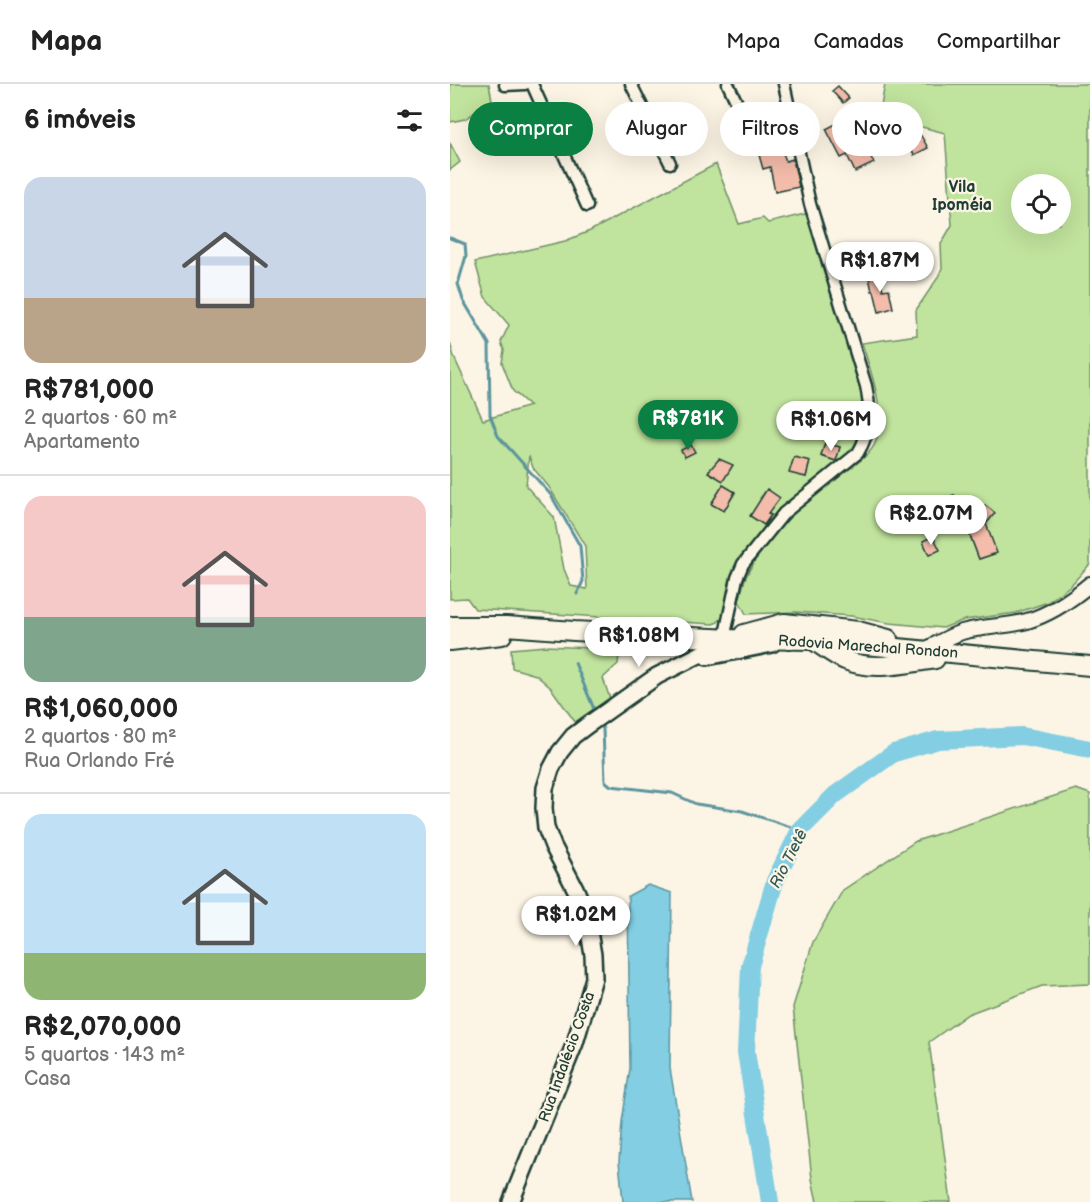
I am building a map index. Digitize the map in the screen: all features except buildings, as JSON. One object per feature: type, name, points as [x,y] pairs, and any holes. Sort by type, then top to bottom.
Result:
[{"type":"main road","points":[[728,639],[784,624],[858,631],[885,642],[888,657],[882,666]]},
{"type":"main road","name":"Rodovia Marechal Rondon","points":[[451,628],[509,634],[574,631],[728,639],[885,642],[917,650],[1090,666]]},
{"type":"main road","name":"Rua Indalécio Costa","points":[[511,1202],[575,1043],[594,978],[594,955],[586,914],[546,828],[545,788],[551,769],[560,752],[573,736],[588,724],[657,676],[728,639]]},
{"type":"main road","points":[[804,639],[844,660],[861,665],[882,666],[967,655]]},
{"type":"main road","name":"Rua Indalécio Costa","points":[[686,661],[804,639]]},
{"type":"street","points":[[505,85],[525,84]]},
{"type":"street","points":[[532,84],[587,206]]},
{"type":"street","points":[[631,84],[670,163]]},
{"type":"street","points":[[728,84],[736,102]]},
{"type":"street","points":[[728,639],[737,578],[743,564],[784,513],[858,453],[865,441],[870,417],[866,386],[810,204],[784,84]]},
{"type":"street","points":[[1068,602],[1090,584]]},
{"type":"street","points":[[917,650],[954,635],[1026,621],[1090,595]]},
{"type":"green space","points":[[450,84],[489,84],[492,100],[468,102],[468,117],[450,122]]},
{"type":"green space","points":[[885,84],[1090,84],[1090,564],[1071,585],[1048,602],[1016,613],[964,620],[943,628],[889,623],[851,616],[796,612],[746,614],[739,601],[745,579],[769,540],[825,486],[868,454],[876,441],[879,429],[878,404],[862,343],[917,335],[916,310],[942,268],[941,244],[952,225],[945,133],[923,127],[923,102],[882,102]],"holes":[[[954,495],[960,510],[947,515],[941,500]],[[985,505],[994,512],[986,524],[996,553],[979,559],[968,530],[957,528],[959,512],[978,514]],[[933,536],[939,550],[929,555],[923,541]]]},
{"type":"green space","points":[[450,143],[460,162],[450,170]]},
{"type":"green space","points":[[716,164],[739,224],[763,218],[768,223],[809,213],[867,405],[867,417],[856,450],[797,496],[760,533],[739,562],[723,616],[713,624],[475,609],[467,598],[450,599],[450,343],[454,357],[483,420],[530,406],[513,391],[502,363],[504,350],[501,342],[509,325],[485,297],[475,262],[565,241],[590,231]],"holes":[[[825,443],[840,447],[835,461],[821,456]],[[529,456],[533,468],[549,487],[585,546],[587,589],[571,586],[564,569],[554,517],[526,486]],[[794,457],[810,461],[806,477],[790,473]],[[723,485],[735,493],[724,511],[711,504]],[[767,489],[779,498],[772,507],[760,498]],[[757,506],[771,515],[764,525],[751,516]]]},
{"type":"green space","points":[[546,646],[612,649],[619,655],[618,664],[603,678],[610,699],[575,722],[551,688],[536,675],[512,668],[511,649]]},
{"type":"green space","points":[[1076,789],[1090,794],[1090,984],[1042,986],[968,1014],[929,1042],[951,1202],[817,1202],[812,1179],[793,1007],[813,942],[843,890],[916,841]]},
{"type":"water","points":[[648,885],[672,893],[670,1068],[692,1202],[623,1202],[619,1162],[630,1068],[628,896]]},
{"type":"waterway","points":[[450,238],[465,244],[466,256],[458,284],[463,300],[489,344],[490,415],[498,436],[551,495],[580,546],[583,581],[577,594]]},
{"type":"waterway","points":[[575,663],[596,714]]},
{"type":"waterway","points":[[600,723],[603,729],[605,781],[611,786],[672,793],[696,804],[742,811],[800,830]]},
{"type":"waterway","name":"Rio Tietê","points":[[770,1202],[746,1052],[750,966],[775,881],[800,830],[835,795],[894,753],[938,740],[1022,736],[1090,749]]},
{"type":"district","name":"Vila Ipoméia","points":[[962,196]]}]
